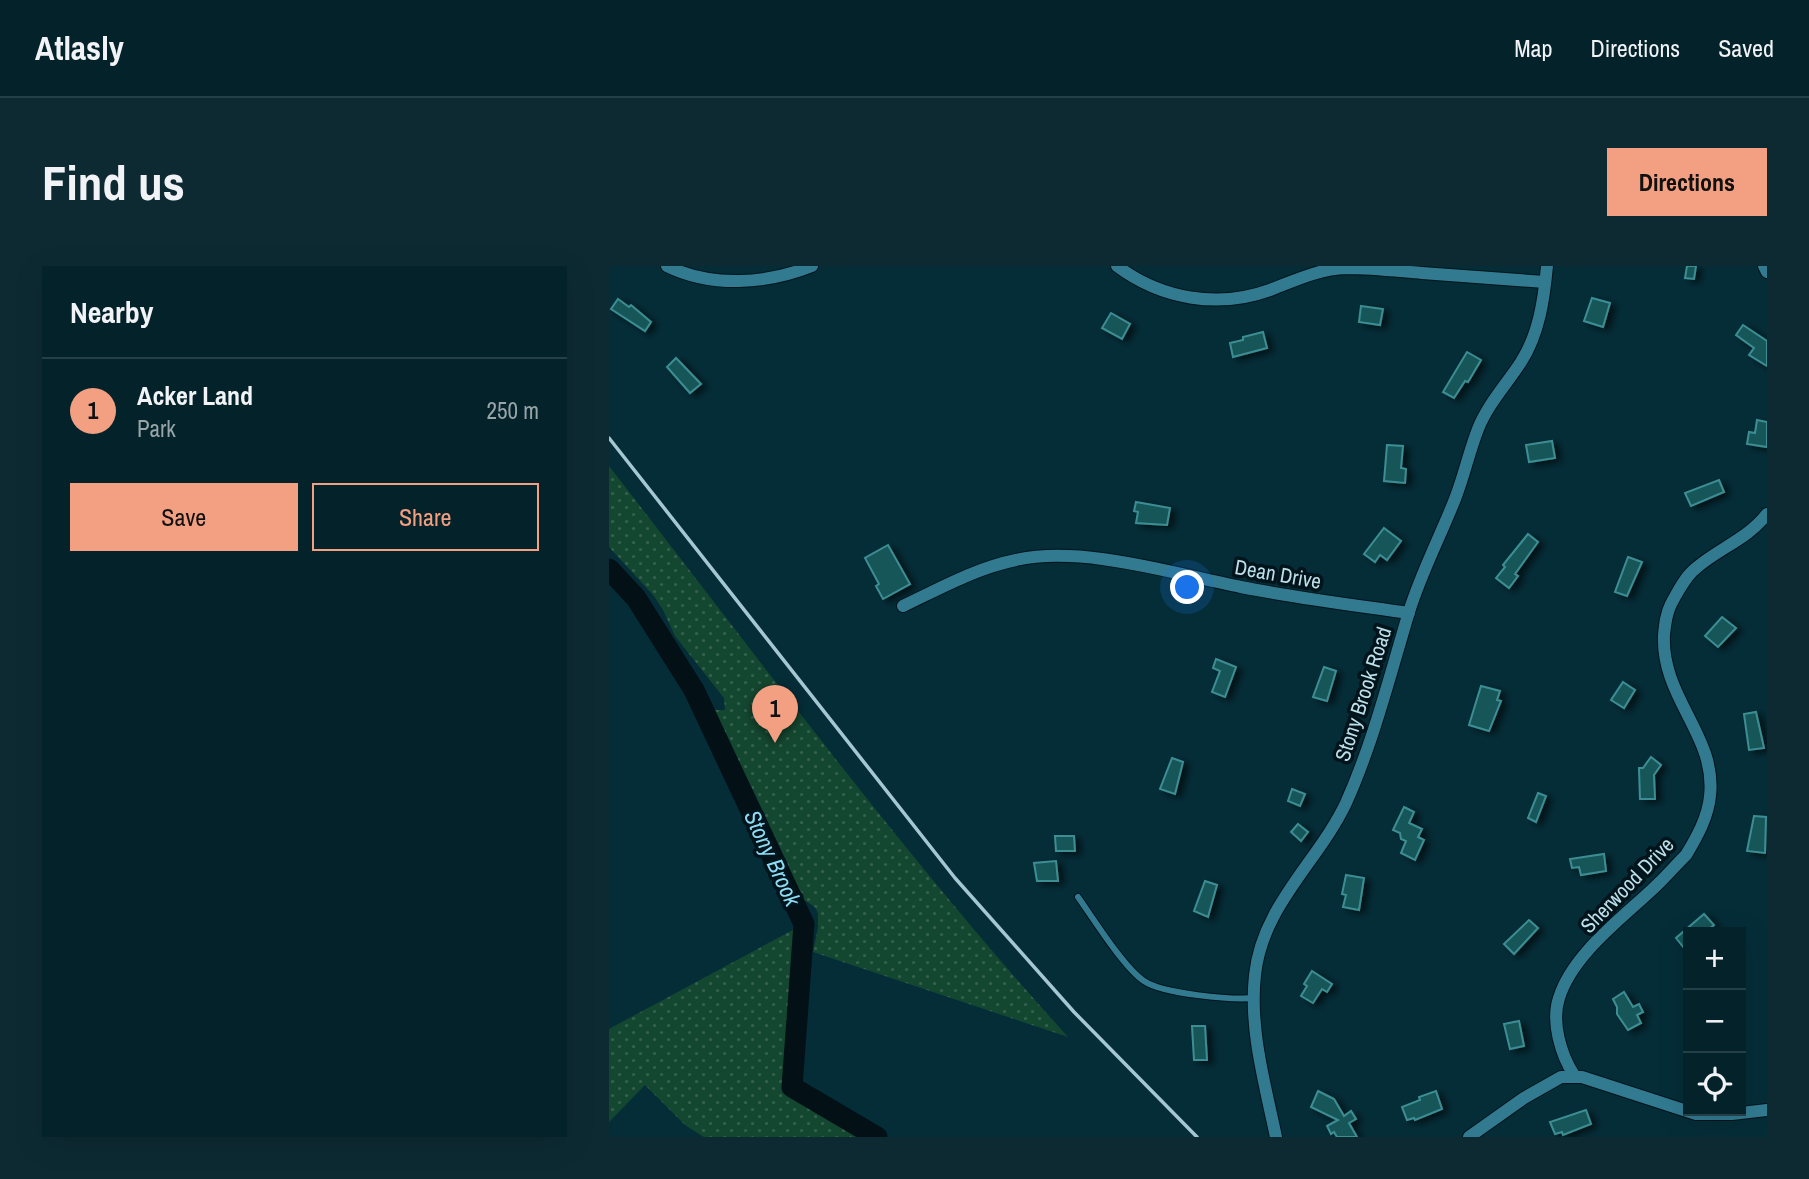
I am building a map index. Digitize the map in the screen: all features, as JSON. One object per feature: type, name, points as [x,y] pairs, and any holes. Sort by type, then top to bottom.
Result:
[{"type":"street","points":[[667,266],[699,278],[725,282],[776,278],[812,266]]},
{"type":"street","points":[[1117,266],[1132,277],[1161,290],[1208,300],[1248,296],[1307,274],[1347,268],[1545,282]]},
{"type":"street","name":"Stony Brook Road","points":[[1276,1137],[1257,1044],[1255,973],[1278,907],[1321,846],[1346,803],[1396,662],[1417,589],[1456,496],[1479,425],[1495,397],[1521,363],[1534,336],[1546,266]]},
{"type":"street","points":[[1763,266],[1767,272]]},
{"type":"street","name":"Sherwood Drive","points":[[1574,1075],[1565,1060],[1559,1036],[1557,1007],[1572,970],[1686,855],[1698,836],[1710,796],[1710,770],[1705,749],[1671,683],[1665,661],[1667,613],[1692,571],[1734,543],[1767,514]]},
{"type":"street","name":"Dean Drive","points":[[903,606],[970,575],[1016,559],[1057,555],[1122,563],[1280,595],[1409,613]]},
{"type":"street","points":[[1468,1137],[1524,1098],[1561,1077],[1574,1075],[1696,1114],[1767,1110]]},
{"type":"lane","points":[[1078,897],[1118,954],[1142,980],[1155,987],[1234,1000],[1255,998]]},
{"type":"green space","points":[[609,466],[890,828],[1068,1037],[813,952],[818,913],[815,907],[801,898],[752,788],[715,726],[713,713],[715,710],[725,710],[724,698],[675,636],[654,596],[609,547]]},
{"type":"green space","points":[[804,924],[792,1087],[877,1137],[704,1137],[685,1125],[645,1085],[609,1122],[609,1029]]},
{"type":"building","points":[[1687,266],[1696,266],[1694,279],[1685,278]]},
{"type":"building","points":[[1592,298],[1610,303],[1603,327],[1584,321]]},
{"type":"building","points":[[618,299],[629,307],[631,305],[651,322],[645,331],[611,309]]},
{"type":"building","points":[[1361,306],[1383,309],[1380,325],[1359,322]]},
{"type":"building","points":[[1111,313],[1130,324],[1122,339],[1102,328]]},
{"type":"building","points":[[1743,325],[1767,341],[1767,366],[1749,355],[1754,348],[1736,335]]},
{"type":"building","points":[[1263,332],[1267,348],[1233,357],[1230,343]]},
{"type":"building","points":[[1467,352],[1481,360],[1468,382],[1465,381],[1454,398],[1443,392]]},
{"type":"building","points":[[676,358],[701,384],[690,393],[667,367]]},
{"type":"building","points":[[1757,420],[1767,422],[1767,447],[1747,444],[1749,432],[1755,433]]},
{"type":"building","points":[[1552,441],[1555,458],[1529,462],[1526,445]]},
{"type":"building","points":[[1387,445],[1403,446],[1401,468],[1406,469],[1405,483],[1384,481]]},
{"type":"building","points":[[1719,480],[1724,492],[1691,506],[1685,493]]},
{"type":"building","points":[[1136,502],[1170,508],[1167,525],[1136,523]]},
{"type":"building","points":[[1384,528],[1401,541],[1387,560],[1380,555],[1375,562],[1364,554]]},
{"type":"building","points":[[1528,534],[1538,542],[1515,574],[1518,576],[1509,588],[1496,578]]},
{"type":"building","points":[[888,545],[910,584],[883,599],[876,586],[879,584],[865,558]]},
{"type":"building","points":[[1628,557],[1642,562],[1627,596],[1615,592]]},
{"type":"building","points":[[1722,617],[1736,628],[1718,647],[1705,636]]},
{"type":"building","points":[[1216,659],[1236,667],[1225,697],[1212,692],[1220,671],[1213,668]]},
{"type":"building","points":[[1324,667],[1336,671],[1327,701],[1313,697]]},
{"type":"building","points":[[1623,682],[1635,690],[1624,708],[1611,700]]},
{"type":"building","points":[[1481,686],[1500,691],[1497,700],[1501,701],[1489,731],[1469,725]]},
{"type":"building","points":[[1756,712],[1764,748],[1749,750],[1744,714]]},
{"type":"building","points":[[1651,757],[1661,765],[1654,775],[1655,799],[1640,799],[1639,768],[1643,768]]},
{"type":"building","points":[[1172,758],[1183,762],[1175,794],[1160,789]]},
{"type":"building","points":[[1292,789],[1305,794],[1300,806],[1288,801]]},
{"type":"building","points":[[1538,793],[1546,796],[1536,822],[1528,818]]},
{"type":"building","points":[[1404,807],[1414,812],[1409,823],[1422,829],[1418,837],[1424,840],[1415,860],[1401,853],[1406,841],[1401,839],[1400,833],[1393,830]]},
{"type":"building","points":[[1754,816],[1766,817],[1765,853],[1747,851]]},
{"type":"building","points":[[1298,824],[1308,832],[1301,841],[1291,832]]},
{"type":"building","points":[[1055,836],[1074,836],[1075,851],[1056,851]]},
{"type":"building","points":[[1604,854],[1606,871],[1581,875],[1579,867],[1572,868],[1570,859]]},
{"type":"building","points":[[1056,861],[1058,881],[1037,881],[1034,863]]},
{"type":"building","points":[[1346,875],[1364,878],[1359,910],[1343,907],[1346,895],[1342,894]]},
{"type":"building","points":[[1205,881],[1217,885],[1208,917],[1194,911]]},
{"type":"building","points":[[1704,914],[1714,925],[1711,927],[1689,927]]},
{"type":"building","points":[[1529,920],[1538,928],[1514,954],[1504,944]]},
{"type":"building","points":[[1683,932],[1683,947],[1676,938]]},
{"type":"building","points":[[1312,971],[1332,984],[1327,992],[1322,989],[1313,1003],[1301,996]]},
{"type":"building","points":[[1624,992],[1633,1007],[1639,1004],[1643,1012],[1637,1015],[1641,1023],[1628,1030],[1617,1014],[1613,999]]},
{"type":"building","points":[[1519,1021],[1524,1046],[1510,1049],[1504,1024]]},
{"type":"building","points":[[1192,1026],[1205,1026],[1207,1060],[1194,1060]]},
{"type":"building","points":[[1318,1091],[1334,1099],[1344,1116],[1351,1111],[1356,1119],[1349,1123],[1357,1137],[1337,1137],[1334,1132],[1331,1134],[1327,1126],[1338,1120],[1311,1107]]},
{"type":"building","points":[[1436,1091],[1442,1109],[1415,1120],[1407,1120],[1402,1107]]},
{"type":"building","points":[[1586,1110],[1591,1124],[1563,1135],[1562,1132],[1555,1134],[1550,1122]]},
{"type":"waterway","name":"Stony Brook","points":[[609,569],[636,598],[694,690],[804,924],[792,1087],[877,1137]]},
{"type":"railway","points":[[609,438],[955,878],[1074,1012],[1197,1137]]},
{"type":"place","name":"Acker Land","points":[[775,743]]}]
